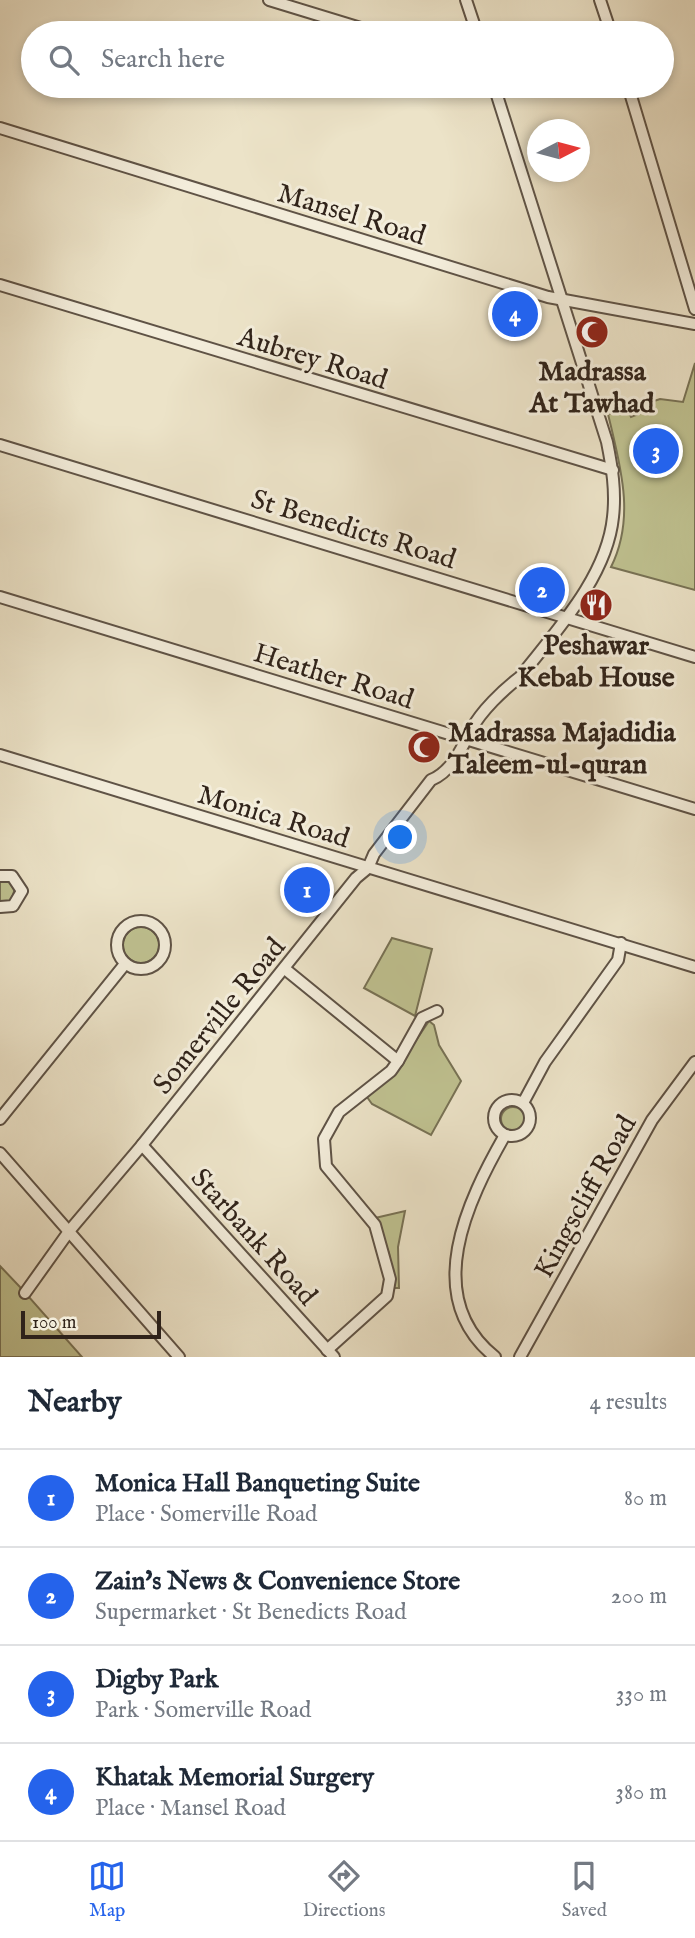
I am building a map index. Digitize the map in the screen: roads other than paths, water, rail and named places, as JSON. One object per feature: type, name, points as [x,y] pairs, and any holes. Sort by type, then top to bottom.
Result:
[{"type":"street","points":[[270,0],[338,21]]},
{"type":"street","points":[[466,0],[473,21]]},
{"type":"street","points":[[600,0],[607,21]]},
{"type":"street","name":"Somerville Road","points":[[24,1293],[70,1230],[285,969],[356,878],[368,868],[374,854],[431,780],[442,776],[472,729],[510,684],[520,677],[568,616],[593,576],[607,542],[613,519],[613,470],[607,442],[498,98]]},
{"type":"street","points":[[632,98],[695,309]]},
{"type":"street","name":"Mansel Road","points":[[0,128],[562,300],[695,324]]},
{"type":"street","name":"Aubrey Road","points":[[0,285],[613,470]]},
{"type":"street","name":"St Benedicts Road","points":[[0,445],[568,616],[695,657]]},
{"type":"street","name":"Heather Road","points":[[0,597],[695,809]]},
{"type":"street","name":"Monica Road","points":[[0,755],[695,967]]},
{"type":"street","points":[[0,876],[12,876],[22,891],[13,906],[0,907]]},
{"type":"street","points":[[132,923],[152,924],[164,940],[161,959],[144,969],[125,964],[117,946],[118,936],[132,923]]},
{"type":"street","points":[[523,1103],[545,1062],[618,960],[621,943]]},
{"type":"street","points":[[0,1119],[125,964]]},
{"type":"street","points":[[285,969],[398,1061]]},
{"type":"street","points":[[331,1353],[387,1296],[390,1279],[376,1225],[326,1166],[324,1139],[339,1112],[391,1071],[422,1018],[437,1011]]},
{"type":"street","name":"Kingscliff Road","points":[[520,1357],[652,1120],[695,1062]]},
{"type":"street","points":[[505,1135],[495,1123],[498,1107],[507,1101],[523,1103]]},
{"type":"street","points":[[505,1135],[518,1135],[528,1127],[530,1114],[523,1103]]},
{"type":"street","points":[[495,1357],[472,1330],[463,1311],[455,1271],[455,1255],[463,1221],[484,1172],[505,1135]]},
{"type":"street","name":"Starbank Road","points":[[142,1145],[331,1353]]},
{"type":"street","points":[[0,1153],[179,1357]]},
{"type":"place","name":"Khatak Memorial Surgery","points":[[515,314]]},
{"type":"place","name":"Madrassa At Tawhad","points":[[592,332]]},
{"type":"place","name":"Digby Park","points":[[656,451]]},
{"type":"place","name":"Zain's News & Convenience Store","points":[[542,590]]},
{"type":"place","name":"Peshawar Kebab House","points":[[596,605]]},
{"type":"place","name":"Madrassa Majadidia Taleem-ul-quran","points":[[424,747]]},
{"type":"place","name":"Monica Hall Banqueting Suite","points":[[307,890]]}]
